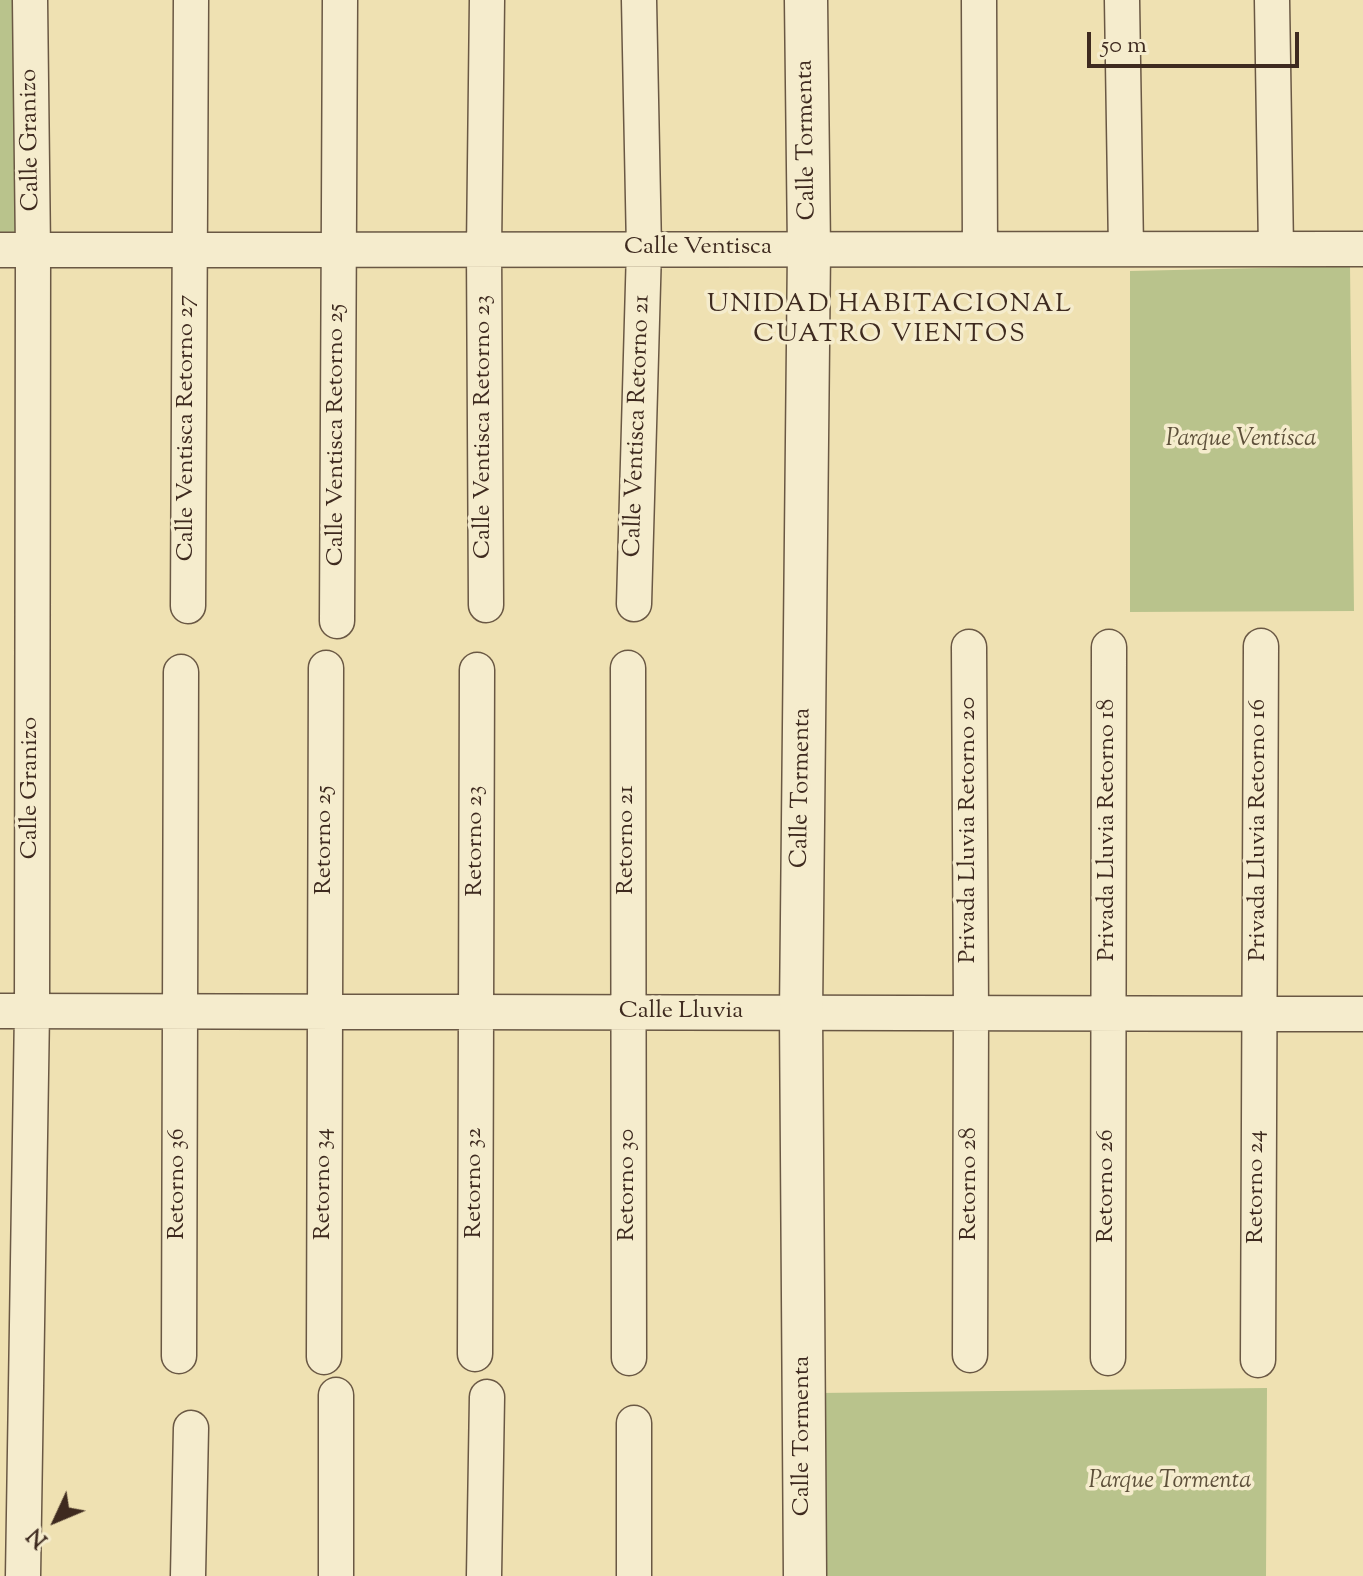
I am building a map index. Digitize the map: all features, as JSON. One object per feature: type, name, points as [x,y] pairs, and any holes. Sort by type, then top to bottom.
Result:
[{"type":"street","name":"Calle Granizo","points":[[23,1576],[16,1011],[16,250],[30,0]]},
{"type":"street","name":"Calle Ventisca Retorno 27","points":[[188,606],[191,0]]},
{"type":"street","name":"Calle Ventisca Retorno 25","points":[[337,621],[340,0]]},
{"type":"street","name":"Calle Ventisca Retorno 23","points":[[486,605],[484,249],[487,0]]},
{"type":"street","points":[[639,0],[644,249]]},
{"type":"street","name":"Calle Tormenta","points":[[805,1576],[801,1013],[809,249],[806,0]]},
{"type":"street","points":[[979,0],[980,249]]},
{"type":"street","points":[[1122,0],[1126,249]]},
{"type":"street","points":[[1272,0],[1276,249]]},
{"type":"street","name":"Calle Ventisca Retorno 21","points":[[634,604],[644,249]]},
{"type":"street","name":"Calle Ventisca","points":[[16,250],[1363,249]]},
{"type":"street","name":"Privada Lluvia Retorno 16","points":[[1259,1014],[1261,646]]},
{"type":"street","name":"Privada Lluvia Retorno 20","points":[[969,647],[971,1013]]},
{"type":"street","name":"Privada Lluvia Retorno 18","points":[[1108,1014],[1109,647]]},
{"type":"street","name":"Retorno 25","points":[[325,1012],[326,668]]},
{"type":"street","name":"Retorno 21","points":[[628,668],[628,1013]]},
{"type":"street","name":"Retorno 23","points":[[476,1012],[477,670]]},
{"type":"street","name":"Retorno 36","points":[[179,1356],[181,672]]},
{"type":"street","name":"Calle Lluvia","points":[[16,1011],[1363,1014]]},
{"type":"street","name":"Retorno 34","points":[[324,1357],[325,1012]]},
{"type":"street","name":"Retorno 32","points":[[475,1354],[476,1012]]},
{"type":"street","name":"Retorno 30","points":[[628,1013],[629,1358]]},
{"type":"street","name":"Retorno 28","points":[[970,1355],[971,1013]]},
{"type":"street","name":"Retorno 26","points":[[1108,1014],[1108,1358]]},
{"type":"street","name":"Retorno 24","points":[[1258,1360],[1259,1014]]},
{"type":"street","points":[[336,1395],[336,1576]]},
{"type":"street","points":[[484,1576],[487,1397]]},
{"type":"street","points":[[634,1423],[634,1576]]},
{"type":"street","points":[[188,1576],[191,1428]]},
{"type":"green space","points":[[0,0],[18,0],[22,238],[0,238]]},
{"type":"green space","name":"Parque Ventísca","points":[[1350,266],[1354,611],[1130,612],[1130,271]]},
{"type":"green space","name":"Parque Tormenta","points":[[1267,1388],[1266,1576],[818,1576],[818,1393]]},
{"type":"district","name":"UNIDAD HABITACIONAL CUATRO VIENTOS","points":[[890,322]]}]
